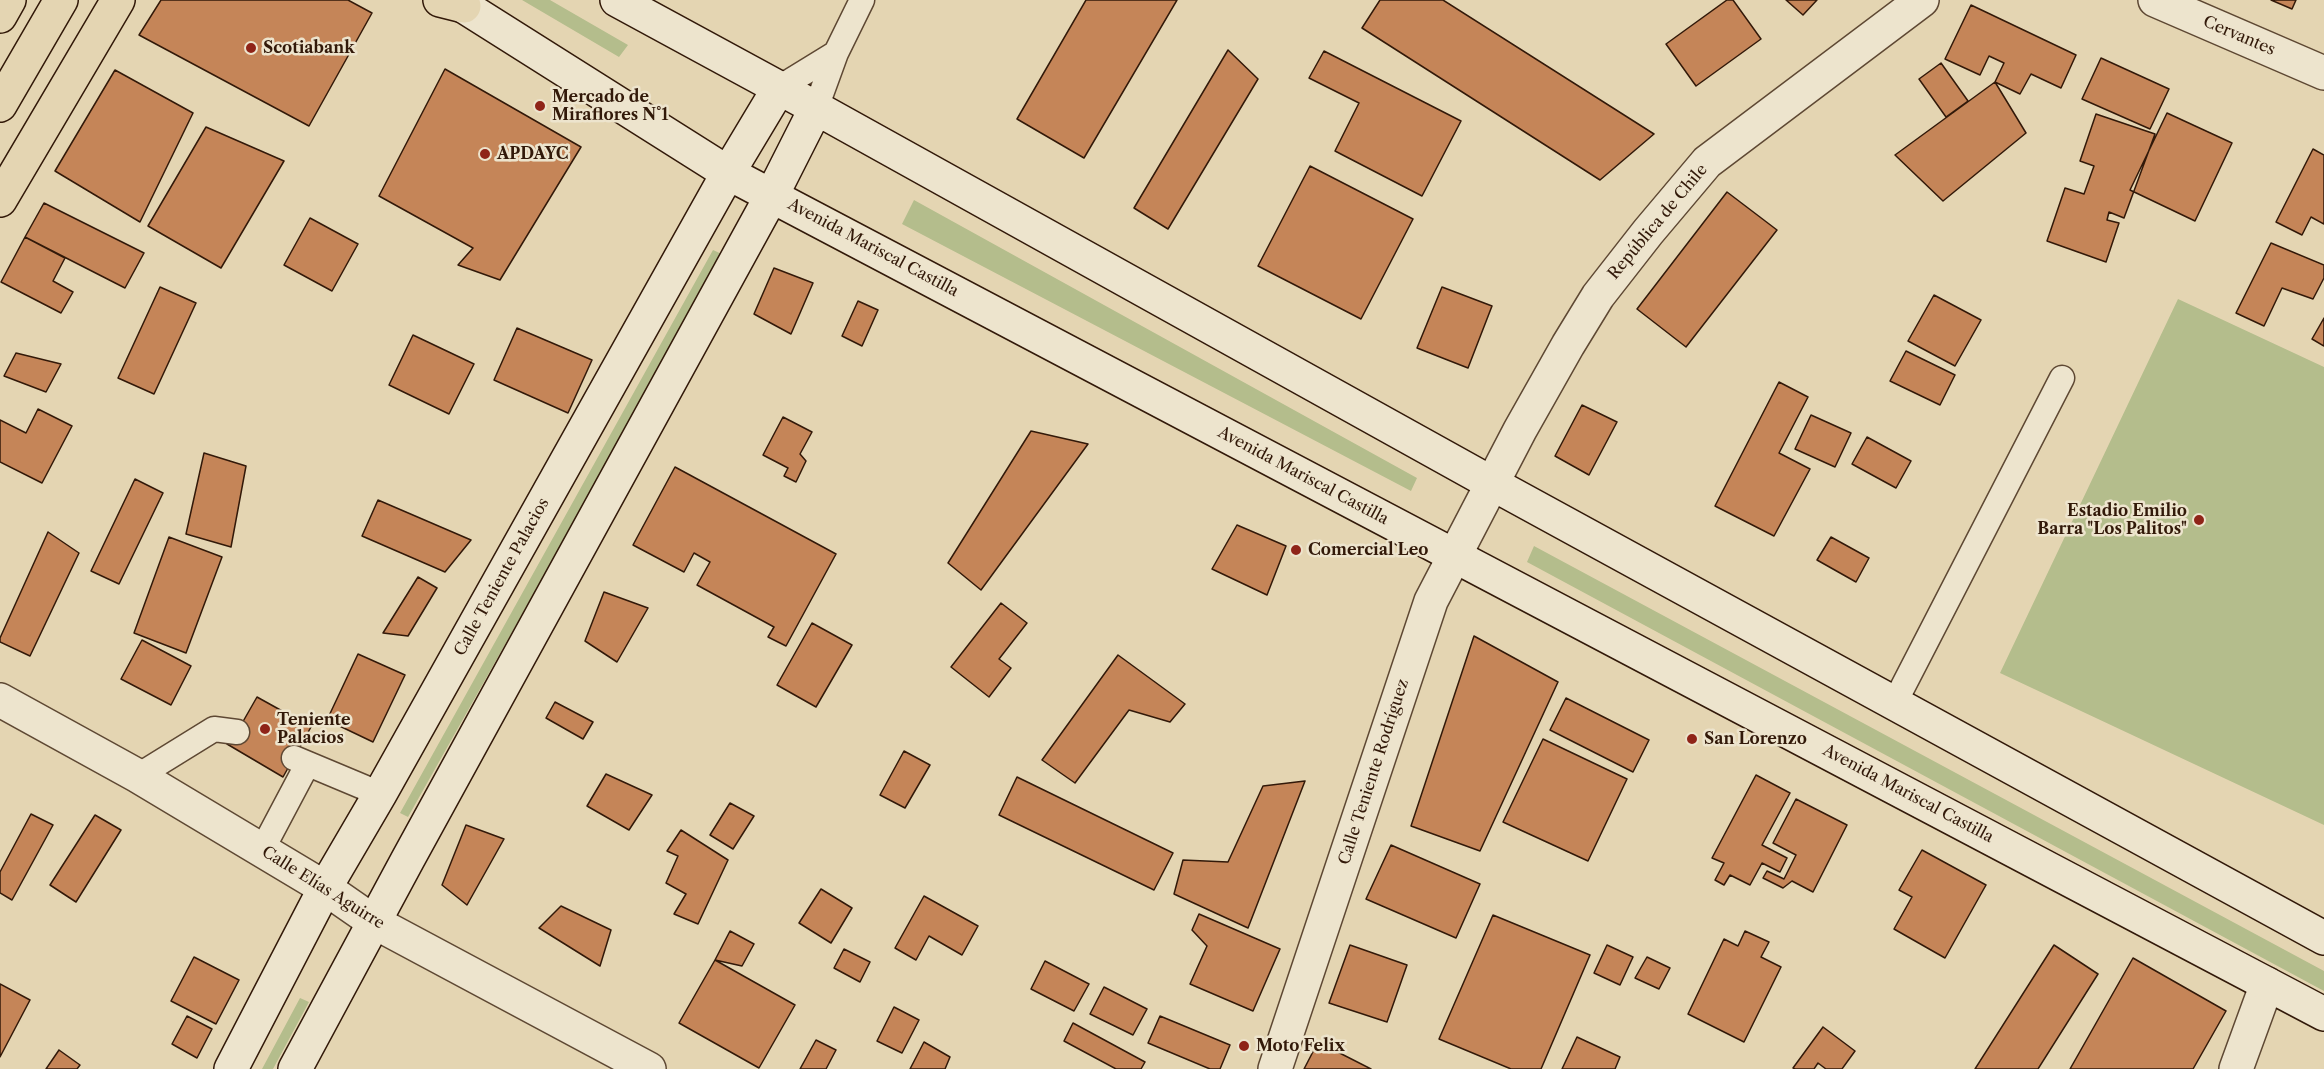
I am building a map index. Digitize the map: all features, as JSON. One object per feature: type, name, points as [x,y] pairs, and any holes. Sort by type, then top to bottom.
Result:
[{"type":"main road","points":[[0,16],[9,0]]},
{"type":"main road","points":[[0,105],[61,0]]},
{"type":"main road","points":[[0,200],[118,0]]},
{"type":"main road","points":[[617,0],[1493,484],[2324,938]]},
{"type":"main road","name":"República de Chile","points":[[1493,484],[1520,430],[1598,297],[1648,232],[1707,162],[1922,0]]},
{"type":"main road","name":"Cervantes","points":[[2155,0],[2324,73]]},
{"type":"main road","name":"Avenida Mariscal Castilla","points":[[452,2],[728,173],[2324,1014]]},
{"type":"main road","name":"Calle Teniente Palacios","points":[[231,1069],[325,888],[728,173],[779,88]]},
{"type":"main road","points":[[296,1069],[374,922],[772,195],[816,108]]},
{"type":"main road","name":"Calle Teniente Rodríguez","points":[[1275,1069],[1431,601],[1493,484]]},
{"type":"main road","name":"Calle Elías Aguirre","points":[[0,700],[138,776],[325,888],[374,922],[649,1069]]},
{"type":"main road","points":[[2236,1069],[2267,984]]},
{"type":"lane","points":[[816,108],[836,52],[862,0]]},
{"type":"lane","points":[[779,88],[836,52]]},
{"type":"lane","points":[[1894,704],[2062,378]]},
{"type":"lane","points":[[138,776],[214,729],[237,732]]},
{"type":"lane","points":[[262,850],[300,761],[380,794]]},
{"type":"green space","points":[[522,0],[550,0],[628,45],[619,57]]},
{"type":"green space","points":[[914,200],[1417,478],[1411,491],[902,224]]},
{"type":"green space","points":[[713,250],[724,255],[408,817],[400,813]]},
{"type":"green space","name":"Estadio Emilio Barra \"Los Palitos\"","points":[[2178,299],[2324,367],[2324,825],[2000,673]]},
{"type":"green space","points":[[1534,546],[2324,971],[2324,991],[1527,562]]},
{"type":"green space","points":[[300,998],[309,1002],[273,1069],[262,1069]]},
{"type":"building","points":[[161,0],[348,0],[372,13],[309,126],[139,35]]},
{"type":"building","points":[[1086,0],[1177,0],[1084,158],[1017,119]]},
{"type":"building","points":[[1380,0],[1443,0],[1654,134],[1600,180],[1362,28]]},
{"type":"building","points":[[1727,0],[1733,0],[1761,39],[1696,86],[1666,44]]},
{"type":"building","points":[[1786,0],[1817,0],[1803,15]]},
{"type":"building","points":[[2271,0],[2296,0],[2292,9]]},
{"type":"building","points":[[1971,5],[2076,55],[2061,88],[2031,74],[2020,94],[1995,82],[2004,63],[1989,56],[1980,75],[1945,59]]},
{"type":"building","points":[[1228,50],[1258,79],[1168,229],[1134,208]]},
{"type":"building","points":[[1324,51],[1461,121],[1422,196],[1335,151],[1359,103],[1309,78]]},
{"type":"building","points":[[2101,58],[2169,89],[2150,129],[2082,99]]},
{"type":"building","points":[[1941,63],[1968,101],[1946,117],[1919,79]]},
{"type":"building","points":[[445,69],[581,147],[500,280],[458,265],[473,248],[379,196]]},
{"type":"building","points":[[115,70],[193,113],[140,222],[55,171]]},
{"type":"building","points":[[1995,82],[2026,133],[1943,201],[1895,155]]},
{"type":"building","points":[[2167,113],[2232,143],[2195,221],[2130,190]]},
{"type":"building","points":[[2096,114],[2155,134],[2124,218],[2109,212],[2107,220],[2119,223],[2106,262],[2047,241],[2065,188],[2084,194],[2094,166],[2080,161]]},
{"type":"building","points":[[206,127],[284,161],[221,268],[148,226]]},
{"type":"building","points":[[2313,149],[2324,155],[2324,224],[2311,217],[2302,235],[2276,222]]},
{"type":"building","points":[[1310,166],[1413,219],[1361,319],[1258,266]]},
{"type":"building","points":[[1727,192],[1777,230],[1686,347],[1637,309]]},
{"type":"building","points":[[44,203],[144,253],[125,288],[25,237]]},
{"type":"building","points":[[310,218],[358,244],[332,291],[284,265]]},
{"type":"building","points":[[25,237],[65,258],[53,281],[73,292],[61,313],[1,282]]},
{"type":"building","points":[[2271,243],[2324,265],[2324,278],[2313,299],[2282,288],[2264,326],[2236,313]]},
{"type":"building","points":[[774,268],[813,283],[791,334],[754,314]]},
{"type":"building","points":[[160,287],[196,303],[154,394],[118,378]]},
{"type":"building","points":[[1442,287],[1492,306],[1468,368],[1417,348]]},
{"type":"building","points":[[1934,295],[1981,320],[1955,366],[1908,341]]},
{"type":"building","points":[[858,301],[878,310],[862,346],[842,336]]},
{"type":"building","points":[[2324,318],[2324,346],[2312,339]]},
{"type":"building","points":[[517,328],[592,360],[568,413],[494,380]]},
{"type":"building","points":[[413,335],[474,364],[449,414],[389,385]]},
{"type":"building","points":[[1906,351],[1955,375],[1940,405],[1890,381]]},
{"type":"building","points":[[16,353],[61,364],[46,392],[4,376]]},
{"type":"building","points":[[1779,382],[1808,397],[1779,453],[1810,469],[1774,536],[1715,506]]},
{"type":"building","points":[[1582,405],[1617,422],[1589,475],[1555,456]]},
{"type":"building","points":[[38,409],[72,426],[42,483],[0,462],[0,420],[26,433]]},
{"type":"building","points":[[1811,415],[1851,433],[1835,467],[1795,449]]},
{"type":"building","points":[[783,417],[812,432],[800,454],[806,461],[796,482],[784,476],[788,468],[763,455]]},
{"type":"building","points":[[1031,431],[1088,444],[981,590],[948,563]]},
{"type":"building","points":[[1867,437],[1911,461],[1896,488],[1852,464]]},
{"type":"building","points":[[204,453],[246,466],[231,547],[186,534]]},
{"type":"building","points":[[675,467],[836,554],[786,646],[768,637],[774,627],[697,585],[710,562],[694,553],[684,572],[633,545]]},
{"type":"building","points":[[135,479],[163,493],[119,584],[91,571]]},
{"type":"building","points":[[378,500],[471,540],[445,572],[362,536]]},
{"type":"building","points":[[1237,525],[1286,546],[1267,595],[1212,569]]},
{"type":"building","points":[[48,532],[79,553],[30,656],[0,642],[0,638]]},
{"type":"building","points":[[169,537],[222,557],[186,653],[134,633]]},
{"type":"building","points":[[1831,537],[1869,558],[1856,582],[1817,560]]},
{"type":"building","points":[[418,577],[437,588],[408,636],[383,633]]},
{"type":"building","points":[[604,592],[648,608],[617,662],[585,641]]},
{"type":"building","points":[[1001,603],[1027,623],[999,659],[1011,668],[989,697],[951,667]]},
{"type":"building","points":[[812,623],[852,645],[816,707],[777,685]]},
{"type":"building","points":[[1474,636],[1558,682],[1480,851],[1411,826]]},
{"type":"building","points":[[142,640],[191,666],[171,705],[121,679]]},
{"type":"building","points":[[358,654],[405,675],[373,742],[327,720]]},
{"type":"building","points":[[1118,655],[1185,704],[1170,722],[1129,710],[1075,783],[1042,760]]},
{"type":"building","points":[[257,697],[311,727],[283,777],[227,744],[237,732]]},
{"type":"building","points":[[1566,698],[1649,740],[1633,772],[1550,730]]},
{"type":"building","points":[[555,702],[593,722],[583,739],[546,718]]},
{"type":"building","points":[[1543,739],[1627,779],[1588,861],[1503,822]]},
{"type":"building","points":[[904,751],[930,765],[905,808],[880,795]]},
{"type":"building","points":[[606,774],[652,795],[629,830],[587,806]]},
{"type":"building","points":[[1756,775],[1790,793],[1762,845],[1787,858],[1780,872],[1762,863],[1750,885],[1730,875],[1724,885],[1715,880],[1724,863],[1712,858]]},
{"type":"building","points":[[1017,777],[1173,853],[1154,890],[999,815]]},
{"type":"building","points":[[1305,781],[1248,928],[1174,894],[1183,860],[1228,862],[1263,786]]},
{"type":"building","points":[[1796,799],[1847,825],[1813,892],[1792,881],[1783,888],[1763,878],[1767,871],[1784,879],[1796,855],[1773,843]]},
{"type":"building","points":[[730,803],[754,816],[733,849],[710,835]]},
{"type":"building","points":[[31,814],[53,825],[12,900],[0,893],[0,872]]},
{"type":"building","points":[[95,815],[121,830],[76,902],[50,885]]},
{"type":"building","points":[[466,825],[504,839],[467,905],[442,885]]},
{"type":"building","points":[[681,830],[728,860],[698,924],[674,914],[686,894],[666,883],[678,856],[667,851]]},
{"type":"building","points":[[1391,845],[1480,884],[1456,938],[1366,899]]},
{"type":"building","points":[[1922,850],[1986,885],[1945,958],[1894,929],[1912,897],[1899,890]]},
{"type":"building","points":[[821,889],[852,908],[831,943],[799,923]]},
{"type":"building","points":[[924,896],[978,926],[962,955],[929,936],[916,960],[895,948]]},
{"type":"building","points":[[561,906],[611,930],[600,966],[539,928]]},
{"type":"building","points":[[1199,914],[1280,949],[1253,1011],[1190,984],[1207,946],[1192,930]]},
{"type":"building","points":[[1493,915],[1590,955],[1541,1069],[1511,1069],[1439,1039]]},
{"type":"building","points":[[730,931],[754,944],[742,966],[715,960]]},
{"type":"building","points":[[1745,931],[1769,942],[1761,957],[1781,967],[1744,1042],[1688,1014],[1724,939],[1738,946]]},
{"type":"building","points":[[1350,945],[1407,965],[1387,1022],[1329,1003]]},
{"type":"building","points":[[1607,945],[1633,957],[1620,985],[1594,973]]},
{"type":"building","points":[[2054,945],[2098,974],[2038,1069],[1975,1069]]},
{"type":"building","points":[[844,949],[870,962],[860,982],[834,968]]},
{"type":"building","points":[[194,957],[239,980],[216,1024],[171,1001]]},
{"type":"building","points":[[1647,957],[1670,968],[1659,989],[1635,978]]},
{"type":"building","points":[[2133,958],[2226,1011],[2193,1069],[2070,1069]]},
{"type":"building","points":[[715,960],[795,1005],[759,1068],[679,1023]]},
{"type":"building","points":[[1045,961],[1089,984],[1074,1011],[1031,989]]},
{"type":"building","points":[[0,984],[30,1000],[0,1057]]},
{"type":"building","points":[[1104,987],[1147,1009],[1133,1035],[1090,1014]]},
{"type":"building","points":[[894,1007],[919,1020],[902,1053],[877,1041]]},
{"type":"building","points":[[187,1016],[212,1029],[197,1058],[172,1044]]},
{"type":"building","points":[[1160,1016],[1230,1045],[1220,1069],[1210,1069],[1148,1043]]},
{"type":"building","points":[[1073,1023],[1145,1062],[1141,1069],[1116,1069],[1064,1041]]},
{"type":"building","points":[[1823,1027],[1855,1051],[1842,1069],[1826,1069],[1818,1063],[1814,1069],[1793,1068]]},
{"type":"building","points":[[1577,1037],[1620,1057],[1615,1069],[1562,1069]]},
{"type":"building","points":[[816,1040],[836,1050],[826,1069],[800,1069]]},
{"type":"building","points":[[924,1042],[950,1057],[945,1069],[910,1069]]},
{"type":"building","points":[[1318,1042],[1371,1069],[1304,1069]]},
{"type":"building","points":[[59,1050],[80,1065],[77,1069],[46,1069]]},
{"type":"place","name":"Scotiabank","points":[[251,48]]},
{"type":"place","name":"Mercado de Miraflores N°1","points":[[540,106]]},
{"type":"place","name":"APDAYC","points":[[485,154]]},
{"type":"place","name":"Estadio Emilio Barra \"Los Palitos\"","points":[[2199,520]]},
{"type":"place","name":"Comercial Leo","points":[[1296,550]]},
{"type":"place","name":"Teniente Palacios","points":[[265,729]]},
{"type":"place","name":"San Lorenzo","points":[[1692,739]]},
{"type":"place","name":"Moto Felix","points":[[1244,1046]]}]
